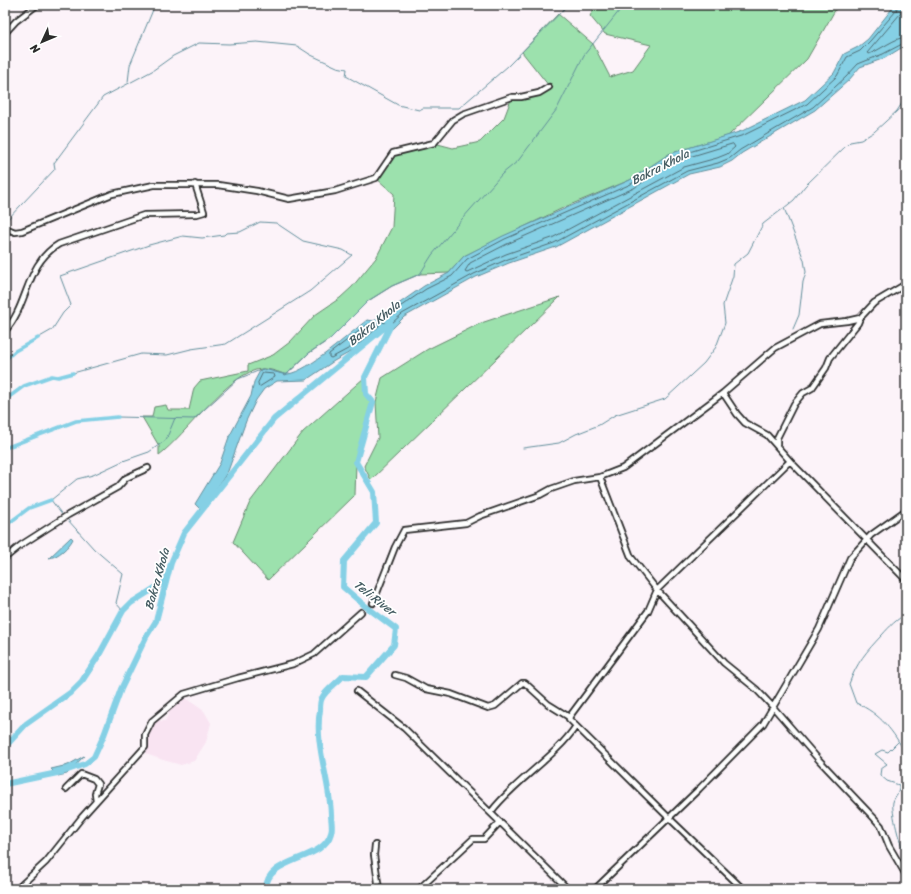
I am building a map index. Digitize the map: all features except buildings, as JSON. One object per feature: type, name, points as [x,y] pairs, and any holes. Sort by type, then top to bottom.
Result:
[{"type":"street","points":[[5,33],[16,21],[37,5]]},
{"type":"street","points":[[5,228],[15,232],[22,231],[112,194],[154,185],[195,184],[242,188],[289,200],[362,183],[376,178],[393,153],[434,143],[453,120],[463,114],[512,97],[521,97],[540,92],[549,87]]},
{"type":"street","points":[[5,331],[18,311],[34,271],[49,250],[59,244],[144,215],[197,214],[204,212],[195,184]]},
{"type":"street","points":[[776,444],[777,438],[794,404],[803,393],[812,388],[826,368],[830,358],[858,323],[860,318],[874,303],[906,284]]},
{"type":"street","points":[[373,603],[395,548],[404,530],[466,523],[480,516],[540,495],[556,487],[574,481],[600,477],[626,465],[723,393],[774,348],[820,324],[860,318]]},
{"type":"street","points":[[723,393],[745,423],[767,435],[906,580]]},
{"type":"street","points":[[569,718],[574,708],[648,611],[657,590],[790,460]]},
{"type":"street","points":[[5,558],[21,545],[68,515],[118,487],[126,478],[148,468]]},
{"type":"street","points":[[600,477],[631,557],[657,590],[724,663],[756,690],[881,826],[889,846],[906,875]]},
{"type":"street","points":[[595,889],[763,724],[819,629],[850,558],[866,540],[906,510]]},
{"type":"street","points":[[17,889],[46,862],[96,800],[145,747],[145,735],[152,721],[184,694],[238,678],[294,664],[314,654],[361,612]]},
{"type":"street","points":[[395,675],[406,678],[426,689],[451,694],[488,708],[495,706],[525,683],[548,704],[569,718],[669,818],[743,889]]},
{"type":"street","points":[[357,691],[404,728],[568,889]]},
{"type":"street","points":[[491,812],[509,792],[563,742],[576,726]]},
{"type":"street","points":[[66,789],[81,774],[94,778],[98,784],[95,794],[96,800]]},
{"type":"street","points":[[419,889],[473,839],[484,839],[500,822]]},
{"type":"street","points":[[375,846],[374,855],[379,889]]},
{"type":"shaded area","points":[[184,697],[204,711],[211,723],[206,742],[194,761],[181,765],[146,754],[148,733],[157,717],[161,721],[165,721],[169,714],[167,710]]},
{"type":"green space","points":[[596,5],[838,5],[807,59],[728,136],[669,154],[630,180],[565,207],[464,256],[449,273],[420,274],[392,286],[368,301],[330,339],[309,353],[286,375],[272,370],[262,369],[249,372],[236,380],[208,405],[170,446],[159,455],[159,446],[142,417],[152,417],[154,407],[166,405],[168,410],[189,410],[194,388],[200,381],[248,371],[248,365],[273,355],[290,342],[315,315],[340,298],[352,287],[376,258],[392,227],[394,194],[376,178],[393,153],[434,143],[453,148],[480,142],[504,118],[512,97],[539,93],[549,86],[522,52],[558,14],[593,44],[610,77],[633,70],[651,45],[605,34],[590,16]]},
{"type":"green space","points":[[560,297],[371,480],[364,466],[378,438],[376,402],[382,378],[428,349],[481,323]]},
{"type":"green space","points":[[365,377],[366,394],[373,402],[356,462],[355,495],[268,580],[233,542],[250,502],[303,432]]},
{"type":"water","points":[[895,5],[906,5],[906,45],[885,58],[860,67],[849,80],[815,110],[742,153],[732,161],[720,167],[689,174],[556,247],[509,263],[476,277],[404,317],[387,334],[386,326],[363,345],[334,361],[306,380],[277,381],[264,389],[256,400],[246,421],[228,471],[202,511],[195,504],[220,463],[229,437],[251,396],[254,382],[261,369],[286,374],[297,371],[317,359],[367,320],[374,321],[424,286],[449,273],[464,256],[503,236],[630,180],[669,154],[742,131],[805,100],[834,73],[844,54],[858,47],[868,39]]},
{"type":"water","points":[[71,537],[73,539],[66,548],[56,556],[49,558]]},
{"type":"water","points":[[84,756],[67,774],[58,776],[51,769],[68,765]]},
{"type":"waterway","points":[[128,82],[130,65],[155,5]]},
{"type":"waterway","points":[[5,222],[55,169],[54,163],[103,97],[152,71],[173,56],[199,43],[229,44],[257,42],[297,46],[311,55],[337,67],[347,69],[346,76],[398,105],[419,110],[423,108],[459,108],[508,66],[568,5]]},
{"type":"waterway","points":[[269,370],[286,375],[309,353],[330,339],[368,301],[392,286],[420,274],[432,255],[462,219],[502,174],[518,161],[557,109],[584,55],[624,5]]},
{"type":"waterway","points":[[793,329],[799,315],[803,282],[806,272],[804,260],[784,208],[794,200],[805,186],[850,142],[861,140],[874,132],[897,111],[906,97]]},
{"type":"waterway","points":[[523,448],[559,443],[576,434],[599,425],[615,415],[665,399],[704,363],[716,347],[725,323],[723,305],[733,276],[734,264],[748,253],[763,224],[784,208]]},
{"type":"waterway","points":[[38,338],[52,330],[63,313],[71,305],[60,276],[149,245],[183,236],[202,238],[224,235],[226,233],[240,232],[260,222],[276,223],[303,241],[343,250],[352,255],[310,291],[226,344],[191,349],[167,355],[141,354],[73,373]]},
{"type":"waterway","name":"Bakra Khola","points":[[5,784],[62,772],[85,764],[94,757],[121,689],[146,637],[156,621],[171,563],[184,533],[274,419],[390,323]]},
{"type":"waterway","name":"Teli River","points":[[266,889],[269,878],[275,870],[318,849],[326,842],[332,831],[330,802],[319,736],[321,699],[326,692],[343,676],[366,677],[394,645],[396,629],[343,587],[344,561],[376,523],[374,492],[356,462],[373,402],[366,394],[365,377],[390,327]]},
{"type":"waterway","points":[[5,360],[15,351],[38,338]]},
{"type":"waterway","points":[[118,417],[194,419],[238,379],[263,369]]},
{"type":"waterway","points":[[5,400],[24,386],[52,376],[58,377],[73,373]]},
{"type":"waterway","points":[[5,448],[76,421],[118,417]]},
{"type":"waterway","points":[[63,516],[51,500],[77,479],[93,475],[123,461],[149,452],[166,440],[175,418]]},
{"type":"waterway","points":[[5,526],[29,508],[51,500]]},
{"type":"waterway","points":[[67,519],[94,549],[123,574],[116,603],[123,611]]},
{"type":"waterway","points":[[5,747],[26,724],[70,693],[82,681],[99,655],[123,611],[131,603],[166,581]]},
{"type":"waterway","points":[[906,614],[890,626],[867,652],[855,669],[849,684],[856,703],[873,712],[886,724],[906,754]]},
{"type":"waterway","points":[[898,742],[888,752],[882,750],[875,754],[887,764],[881,768],[880,775],[887,781],[899,785],[898,792],[893,802],[893,813],[899,837],[906,854]]}]
